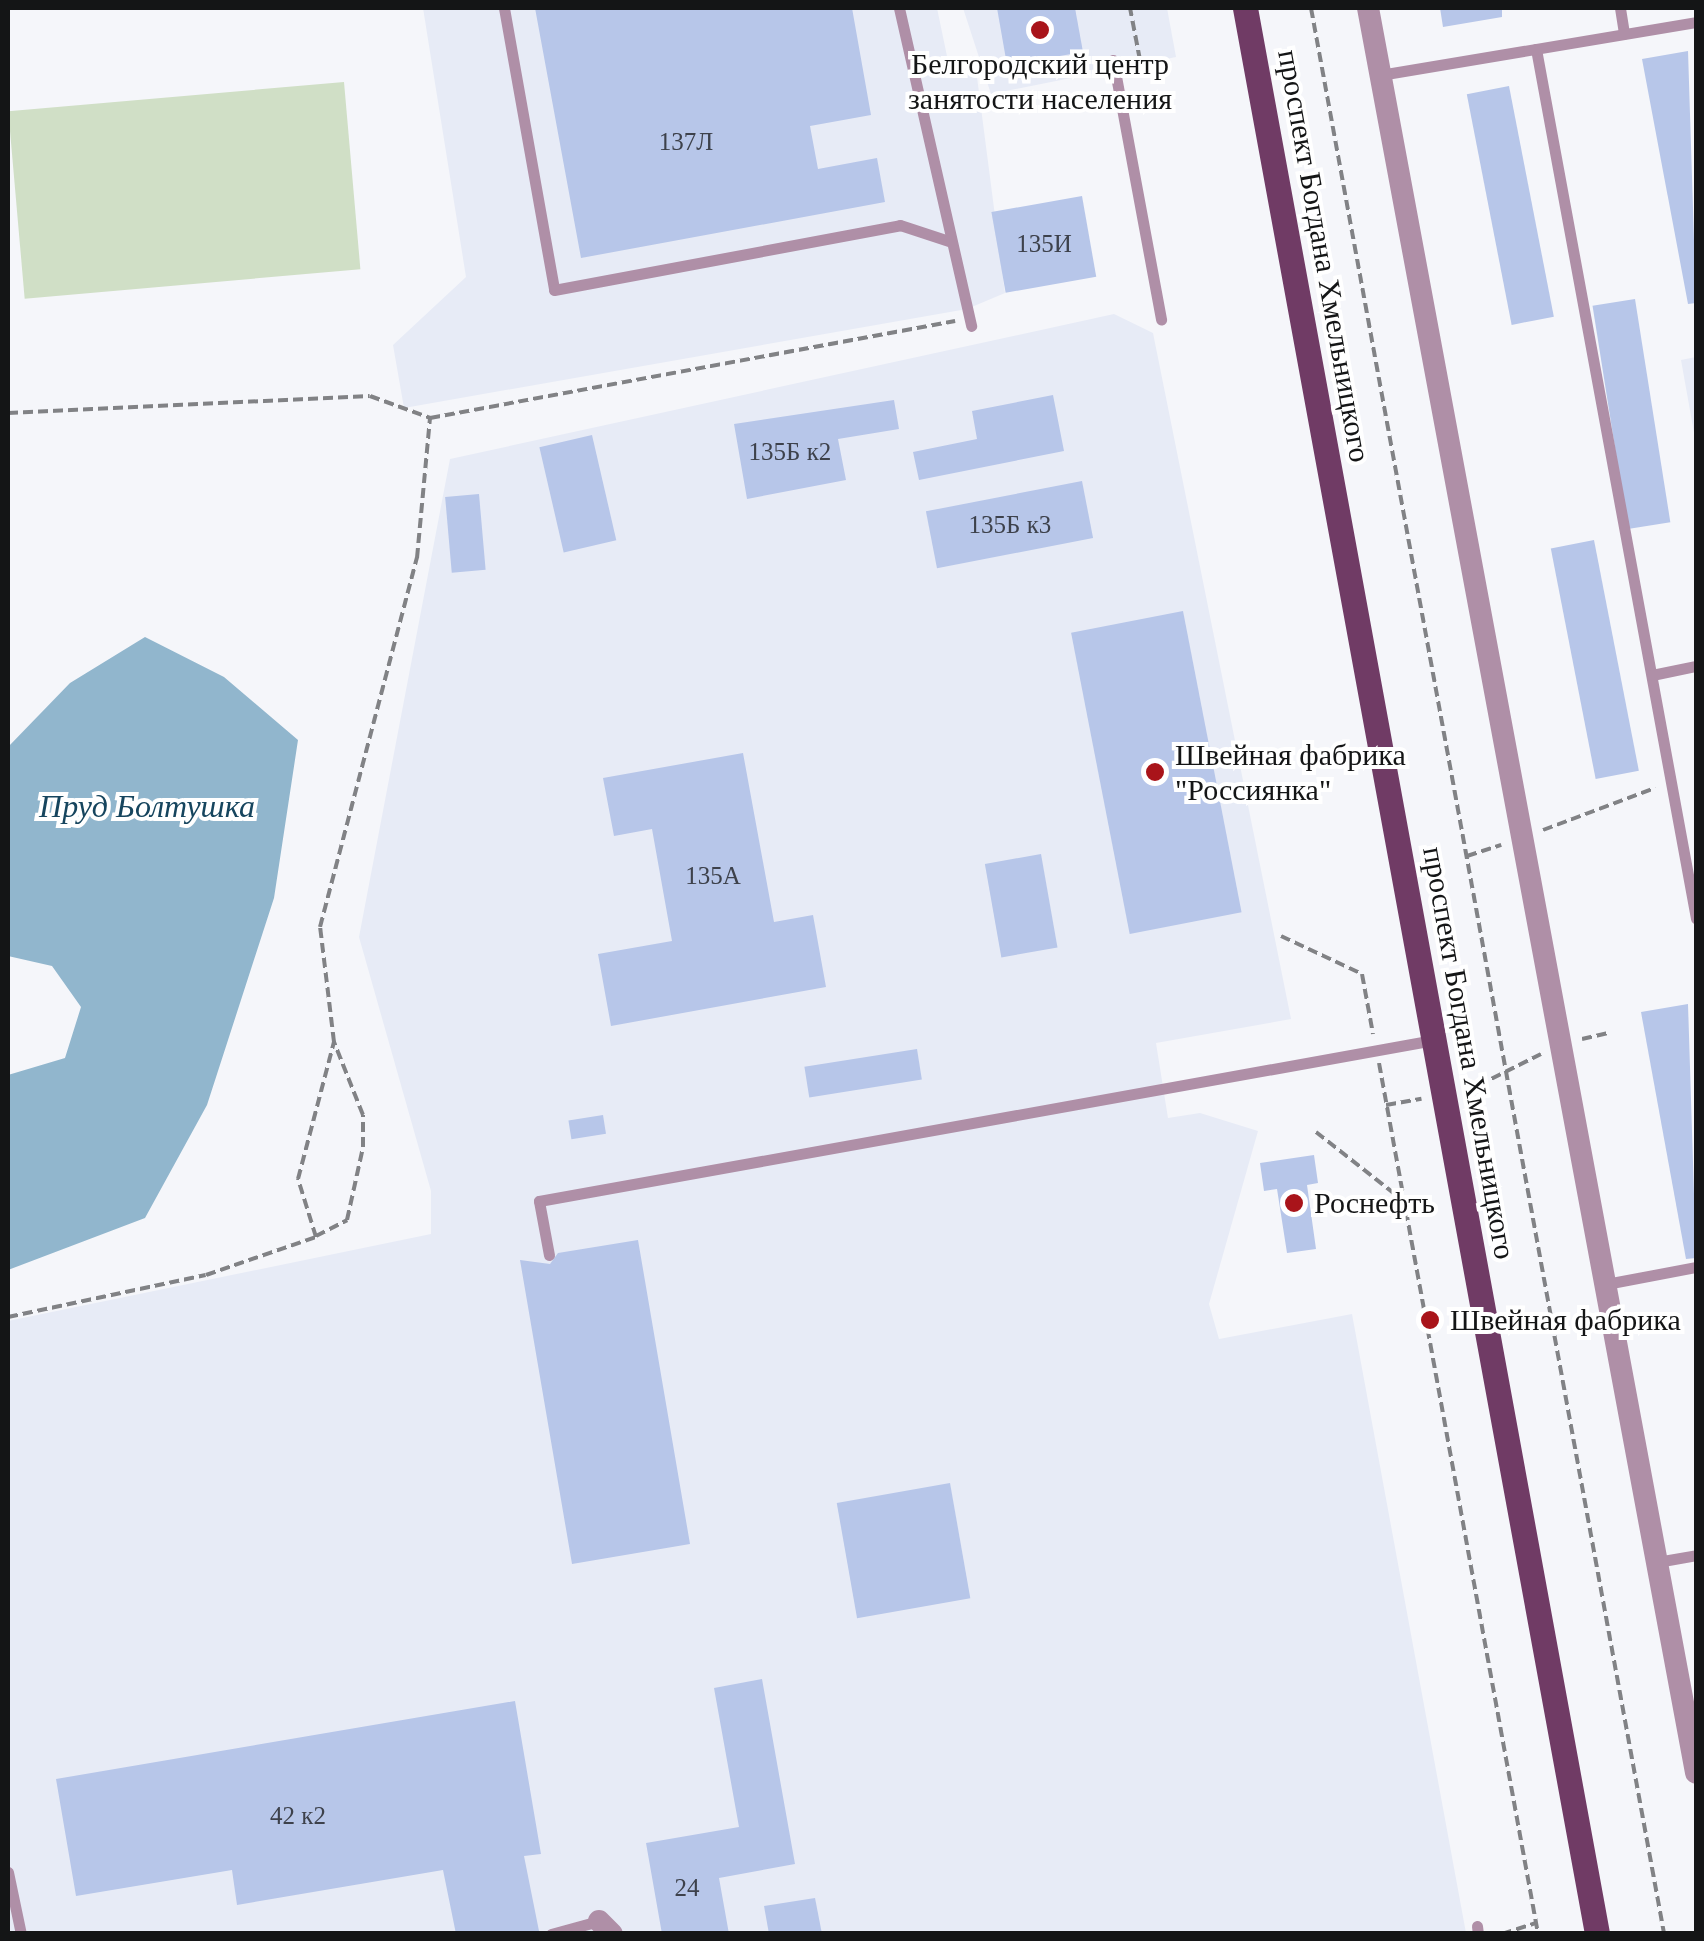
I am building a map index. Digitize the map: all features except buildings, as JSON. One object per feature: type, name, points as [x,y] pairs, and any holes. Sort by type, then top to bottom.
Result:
[{"type":"main road","name":"проспект Богдана Хмельницкого","points":[[1245,8],[1597,1934]]},
{"type":"street","points":[[1368,8],[1696,1773]]},
{"type":"lane","points":[[504,8],[554,290],[900,225],[950,241]]},
{"type":"lane","points":[[899,8],[970,322]]},
{"type":"lane","points":[[1620,8],[1624,34]]},
{"type":"lane","points":[[1380,75],[1696,22]]},
{"type":"lane","points":[[1536,49],[1696,918]]},
{"type":"lane","points":[[1114,63],[1161,320]]},
{"type":"lane","points":[[1652,675],[1696,666]]},
{"type":"lane","points":[[548,1255],[540,1202],[1434,1040]]},
{"type":"lane","points":[[1606,1284],[1696,1267]]},
{"type":"lane","points":[[1657,1562],[1696,1555]]},
{"type":"lane","points":[[8,1872],[22,1934]]},
{"type":"lane","points":[[551,1934],[605,1927]]},
{"type":"path","points":[[1114,63],[1140,60],[1130,8]]},
{"type":"path","points":[[1311,8],[1664,1934]]},
{"type":"path","points":[[8,413],[370,396],[430,418],[970,322]]},
{"type":"path","points":[[8,1317],[206,1276],[316,1236],[347,1220],[363,1147],[363,1116],[334,1042],[320,927],[417,558],[430,418]]},
{"type":"path","points":[[1568,816],[1672,783]]},
{"type":"path","points":[[1282,936],[1362,974],[1405,1202],[1402,1225],[1538,1934]]},
{"type":"path","points":[[1386,1105],[1444,1095],[1507,1073],[1561,1043],[1609,1032]]},
{"type":"path","points":[[316,1236],[298,1179],[334,1042]]},
{"type":"path","points":[[1316,1132],[1405,1202]]},
{"type":"path","points":[[1502,1934],[1536,1923]]},
{"type":"shaded area","points":[[423,8],[937,8],[948,61],[977,77],[1005,293],[967,309],[404,408],[393,345],[466,277]]},
{"type":"shaded area","points":[[963,8],[1167,8],[1176,57],[991,94]]},
{"type":"shaded area","points":[[1114,314],[1153,333],[1291,1019],[1156,1043],[1168,1118],[1200,1113],[1258,1131],[1209,1304],[1219,1339],[1352,1314],[1466,1933],[8,1934],[8,1321],[431,1234],[431,1191],[359,937],[450,459]]},
{"type":"shaded area","points":[[1696,357],[1696,444],[1681,360]]},
{"type":"green space","points":[[344,82],[360,269],[25,299],[8,111]]},
{"type":"water","name":"Пруд Болтушка","points":[[145,637],[224,677],[298,740],[274,898],[207,1105],[145,1218],[8,1270],[8,1075],[65,1058],[81,1007],[52,966],[8,956],[8,747],[70,683]]},
{"type":"place","name":"Белгородский центр занятости населения","points":[[1040,30]]},
{"type":"place","name":"Швейная фабрика \"Россиянка\"","points":[[1155,772]]},
{"type":"place","name":"Роснефть","points":[[1294,1203]]},
{"type":"place","name":"Швейная фабрика","points":[[1430,1320]]}]
